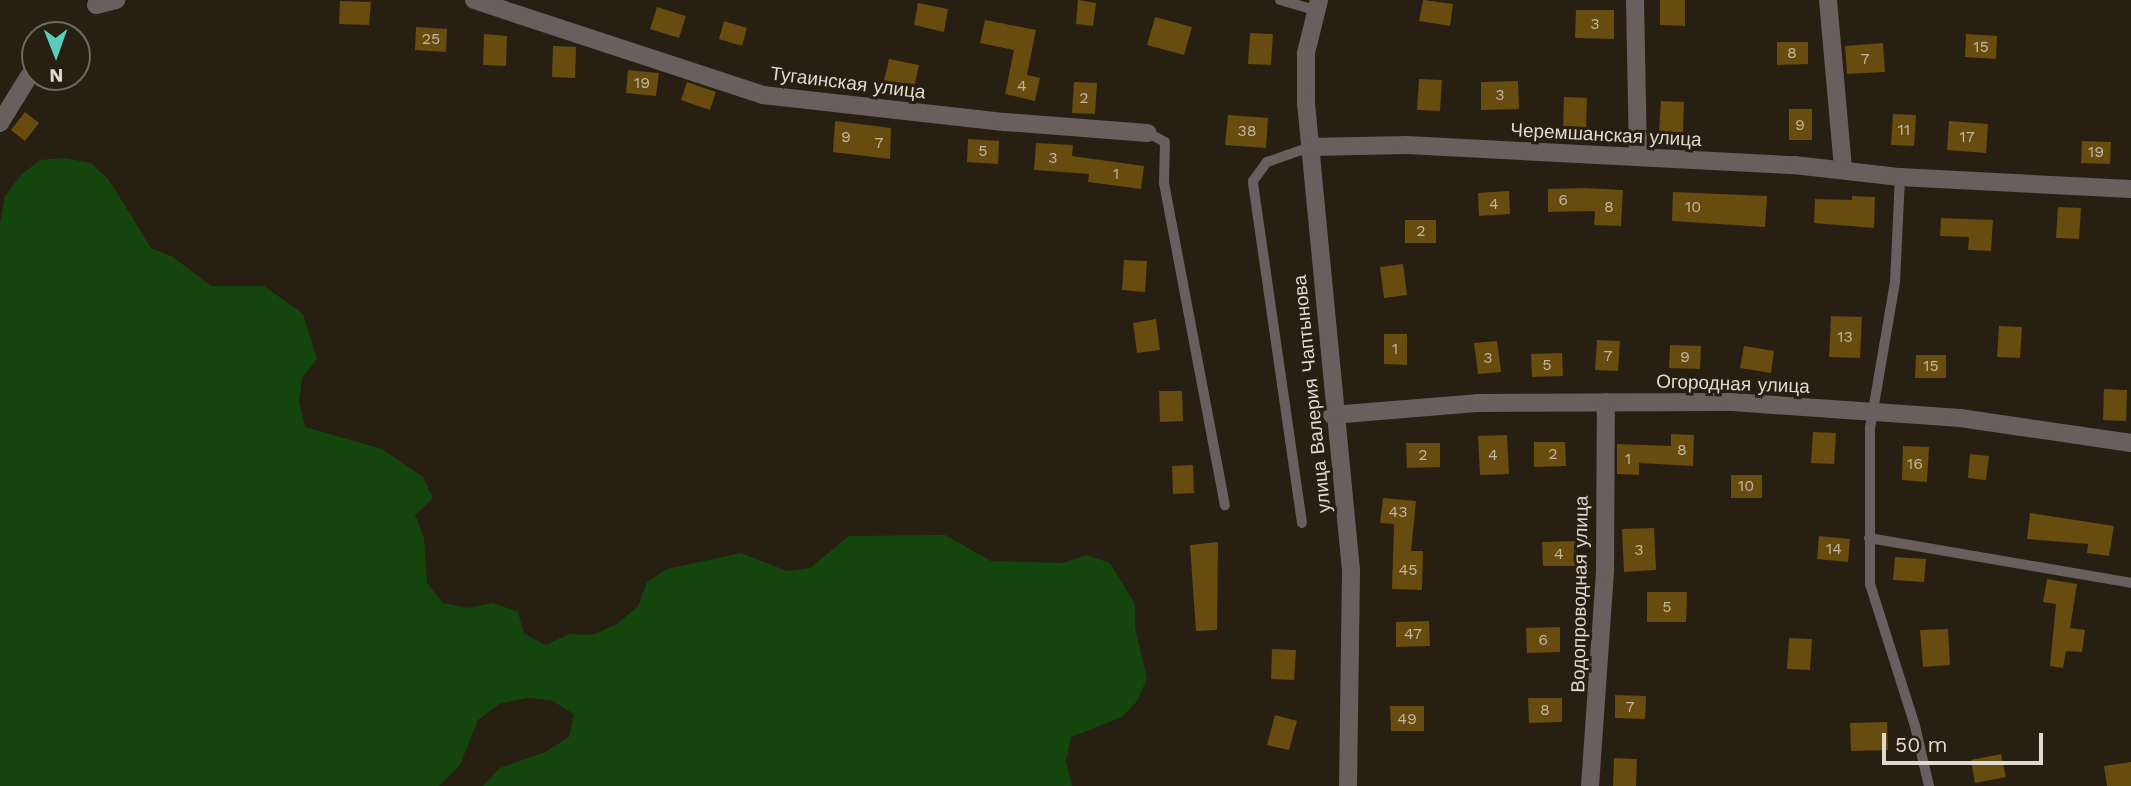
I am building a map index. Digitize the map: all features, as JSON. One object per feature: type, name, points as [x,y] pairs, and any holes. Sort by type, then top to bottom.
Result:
[{"type":"street","points":[[96,5],[116,0]]},
{"type":"street","name":"Тугаинская улица","points":[[474,0],[505,5],[763,95],[1005,122],[1148,133]]},
{"type":"street","points":[[1635,0],[1638,158]]},
{"type":"street","points":[[1828,0],[1843,169]]},
{"type":"street","name":"улица Валерия Чаптынова","points":[[1317,5],[1306,53],[1310,147],[1332,415],[1351,572],[1348,786]]},
{"type":"street","points":[[0,123],[21,89]]},
{"type":"street","name":"Черемшанская улица","points":[[1310,147],[1407,145],[1843,169],[1900,177],[2131,189]]},
{"type":"street","name":"Водопроводная улица","points":[[1590,786],[1605,569],[1606,402]]},
{"type":"street","name":"Огородная улица","points":[[1332,415],[1478,403],[1732,402],[1960,418],[2131,443]]},
{"type":"lane","points":[[1280,0],[1317,5]]},
{"type":"lane","points":[[1148,133],[1165,142],[1164,183],[1225,505]]},
{"type":"lane","points":[[1301,523],[1253,181],[1267,162],[1310,147]]},
{"type":"lane","points":[[1900,177],[1895,282],[1873,412],[1870,584],[1916,726],[1929,786]]},
{"type":"lane","points":[[1869,538],[2131,583]]},
{"type":"green space","points":[[65,158],[91,163],[109,180],[151,248],[173,257],[211,286],[264,286],[303,314],[317,359],[302,378],[299,402],[305,427],[382,449],[423,477],[433,498],[415,515],[424,538],[427,583],[443,603],[468,608],[493,603],[518,612],[524,634],[546,645],[569,634],[593,635],[617,624],[638,606],[647,582],[667,569],[741,553],[787,571],[810,568],[849,536],[945,535],[991,561],[1063,563],[1086,555],[1110,563],[1135,604],[1135,628],[1147,678],[1138,700],[1122,717],[1071,737],[1066,761],[1072,786],[483,786],[500,768],[545,752],[569,737],[574,714],[551,700],[527,698],[499,704],[478,720],[460,765],[439,786],[0,786],[0,224],[5,196],[21,175],[40,160]]},
{"type":"building","points":[[1078,0],[1096,3],[1093,26],[1076,24]]},
{"type":"building","points":[[1423,0],[1453,4],[1450,26],[1419,21]]},
{"type":"building","points":[[1660,0],[1685,0],[1685,26],[1660,25]]},
{"type":"building","points":[[340,1],[371,2],[369,25],[339,24]]},
{"type":"building","points":[[918,3],[948,9],[944,32],[914,25]]},
{"type":"building","points":[[657,7],[686,16],[679,38],[650,29]]},
{"type":"building","points":[[1576,10],[1614,10],[1614,39],[1575,38]]},
{"type":"building","points":[[1155,17],[1192,27],[1184,55],[1147,45]]},
{"type":"building","points":[[985,20],[1036,30],[1027,75],[1040,78],[1035,101],[1005,94],[1014,50],[980,43]]},
{"type":"building","points":[[724,21],[747,28],[742,46],[719,39]]},
{"type":"building","points":[[416,27],[447,29],[446,52],[415,50]]},
{"type":"building","points":[[1250,33],[1273,34],[1271,65],[1248,64]]},
{"type":"building","points":[[484,34],[507,36],[506,66],[483,65]]},
{"type":"building","points":[[1966,34],[1997,36],[1996,59],[1965,57]]},
{"type":"building","points":[[1777,42],[1808,42],[1808,64],[1777,65]]},
{"type":"building","points":[[1883,43],[1885,72],[1847,74],[1845,46]]},
{"type":"building","points":[[553,46],[576,47],[575,78],[552,77]]},
{"type":"building","points":[[889,59],[919,65],[914,88],[884,81]]},
{"type":"building","points":[[628,70],[659,73],[656,96],[626,93]]},
{"type":"building","points":[[1419,79],[1442,80],[1440,111],[1417,110]]},
{"type":"building","points":[[1518,81],[1519,109],[1481,110],[1481,82]]},
{"type":"building","points":[[687,82],[716,92],[710,110],[681,100]]},
{"type":"building","points":[[1074,82],[1097,83],[1095,114],[1072,113]]},
{"type":"building","points":[[1564,97],[1587,98],[1586,129],[1563,128]]},
{"type":"building","points":[[1661,101],[1684,102],[1683,133],[1659,132]]},
{"type":"building","points":[[1789,109],[1812,109],[1812,140],[1789,140]]},
{"type":"building","points":[[25,112],[39,123],[25,141],[11,130]]},
{"type":"building","points":[[1893,114],[1916,115],[1914,146],[1891,145]]},
{"type":"building","points":[[1228,115],[1268,118],[1266,148],[1225,145]]},
{"type":"building","points":[[835,121],[891,128],[890,159],[833,152]]},
{"type":"building","points":[[1949,121],[1988,124],[1986,153],[1947,150]]},
{"type":"building","points":[[968,139],[999,141],[998,164],[967,162]]},
{"type":"building","points":[[2082,141],[2111,142],[2110,164],[2081,163]]},
{"type":"building","points":[[1036,143],[1073,145],[1072,156],[1144,166],[1141,189],[1088,182],[1089,174],[1034,170]]},
{"type":"building","points":[[1548,189],[1623,190],[1621,226],[1594,225],[1595,211],[1548,212]]},
{"type":"building","points":[[1509,191],[1510,214],[1479,216],[1478,193]]},
{"type":"building","points":[[1673,192],[1767,196],[1765,227],[1672,221]]},
{"type":"building","points":[[1852,196],[1875,197],[1874,228],[1814,223],[1815,199],[1852,200]]},
{"type":"building","points":[[2058,207],[2081,208],[2079,239],[2056,238]]},
{"type":"building","points":[[1941,218],[1993,220],[1991,251],[1968,250],[1969,237],[1940,236]]},
{"type":"building","points":[[1405,220],[1436,220],[1436,243],[1405,243]]},
{"type":"building","points":[[1124,260],[1147,261],[1145,292],[1122,290]]},
{"type":"building","points":[[1403,264],[1407,295],[1384,298],[1380,267]]},
{"type":"building","points":[[1831,316],[1862,317],[1860,358],[1829,357]]},
{"type":"building","points":[[1156,319],[1160,350],[1137,353],[1133,323]]},
{"type":"building","points":[[1999,326],[2022,327],[2020,358],[1997,357]]},
{"type":"building","points":[[1384,334],[1407,334],[1407,365],[1384,364]]},
{"type":"building","points":[[1597,340],[1620,341],[1618,371],[1595,370]]},
{"type":"building","points":[[1497,341],[1501,372],[1478,374],[1474,343]]},
{"type":"building","points":[[1670,345],[1701,346],[1700,369],[1669,368]]},
{"type":"building","points":[[1744,346],[1774,351],[1771,373],[1740,368]]},
{"type":"building","points":[[1562,353],[1563,376],[1532,377],[1531,354]]},
{"type":"building","points":[[1916,355],[1946,355],[1946,378],[1915,378]]},
{"type":"building","points":[[2104,389],[2127,390],[2126,421],[2103,420]]},
{"type":"building","points":[[1159,391],[1182,391],[1183,421],[1160,422]]},
{"type":"building","points":[[1813,432],[1836,433],[1834,464],[1811,463]]},
{"type":"building","points":[[1671,434],[1694,435],[1693,466],[1639,463],[1639,475],[1617,474],[1617,444],[1671,446]]},
{"type":"building","points":[[1507,435],[1509,474],[1480,475],[1478,436]]},
{"type":"building","points":[[1534,442],[1565,442],[1566,466],[1534,467]]},
{"type":"building","points":[[1406,443],[1440,443],[1440,467],[1407,468]]},
{"type":"building","points":[[1903,446],[1929,447],[1927,482],[1902,480]]},
{"type":"building","points":[[1970,454],[1989,456],[1986,480],[1968,478]]},
{"type":"building","points":[[1193,465],[1194,493],[1173,494],[1172,466]]},
{"type":"building","points":[[1731,475],[1762,475],[1762,498],[1731,498]]},
{"type":"building","points":[[1383,498],[1416,501],[1411,551],[1423,551],[1422,590],[1392,589],[1394,524],[1380,523]]},
{"type":"building","points":[[2030,513],[2114,526],[2109,556],[2087,553],[2088,544],[2027,539]]},
{"type":"building","points":[[1654,528],[1656,570],[1624,572],[1622,529]]},
{"type":"building","points":[[1819,536],[1850,539],[1848,562],[1817,559]]},
{"type":"building","points":[[1576,541],[1576,566],[1543,566],[1542,542]]},
{"type":"building","points":[[1218,542],[1217,630],[1196,631],[1190,545]]},
{"type":"building","points":[[1895,557],[1926,559],[1924,582],[1893,580]]},
{"type":"building","points":[[2047,579],[2077,584],[2070,628],[2085,630],[2082,652],[2066,651],[2063,668],[2050,666],[2056,604],[2043,602]]},
{"type":"building","points":[[1647,592],[1687,592],[1686,622],[1647,622]]},
{"type":"building","points":[[1429,621],[1430,646],[1396,647],[1396,622]]},
{"type":"building","points":[[1560,627],[1560,652],[1527,653],[1526,628]]},
{"type":"building","points":[[1948,629],[1950,665],[1923,667],[1920,630]]},
{"type":"building","points":[[1789,638],[1812,639],[1810,670],[1787,669]]},
{"type":"building","points":[[1272,649],[1296,650],[1294,680],[1271,679]]},
{"type":"building","points":[[1615,695],[1646,696],[1645,719],[1615,718]]},
{"type":"building","points":[[1528,698],[1562,698],[1562,722],[1529,723]]},
{"type":"building","points":[[1390,706],[1424,706],[1424,731],[1391,731]]},
{"type":"building","points":[[1275,715],[1297,721],[1289,750],[1267,745]]},
{"type":"building","points":[[1887,722],[1888,750],[1851,751],[1850,723]]},
{"type":"building","points":[[2001,754],[2006,777],[1975,783],[1971,760]]},
{"type":"building","points":[[1614,758],[1637,759],[1636,786],[1613,786]]},
{"type":"building","points":[[2131,762],[2131,786],[2107,786],[2104,766]]}]
